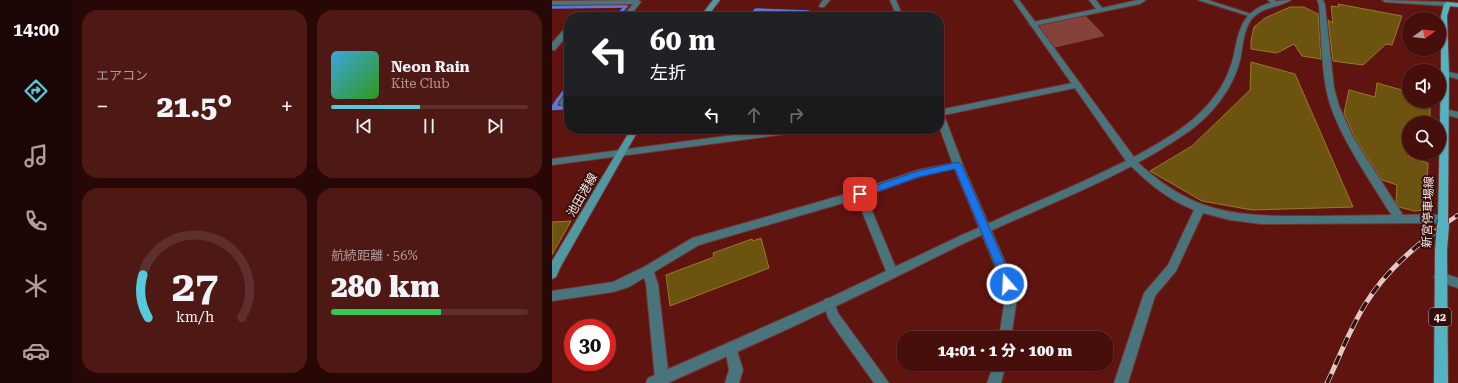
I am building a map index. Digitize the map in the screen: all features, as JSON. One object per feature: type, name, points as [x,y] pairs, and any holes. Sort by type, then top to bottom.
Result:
[{"type":"main road","points":[[707,12],[717,0]]},
{"type":"main road","points":[[1446,2],[1458,5]]},
{"type":"main road","name":"新宮停車場線","points":[[1446,2],[1444,16],[1446,64]]},
{"type":"main road","name":"新宮停車場線","points":[[1441,383],[1440,277],[1445,108]]},
{"type":"main road","name":"池田港線","points":[[553,268],[632,134]]},
{"type":"street","points":[[894,0],[898,12]]},
{"type":"street","points":[[1016,0],[1132,163],[1151,181],[1182,200],[1200,208],[1235,217],[1266,221],[1442,218]]},
{"type":"street","points":[[1092,0],[1100,10]]},
{"type":"street","points":[[1033,24],[1144,0]]},
{"type":"street","points":[[1201,0],[1251,15]]},
{"type":"street","points":[[648,270],[652,284],[657,381],[829,303],[984,229],[1132,163],[1186,130],[1207,111],[1222,94],[1235,65],[1242,31],[1251,15],[1272,2],[1288,0]]},
{"type":"street","points":[[1320,0],[1322,5],[1330,88],[1335,106],[1349,137],[1399,218]]},
{"type":"street","points":[[1385,0],[1446,2]]},
{"type":"street","points":[[552,3],[638,2],[629,12]]},
{"type":"street","points":[[552,48],[564,35]]},
{"type":"street","points":[[1446,74],[1458,77]]},
{"type":"street","points":[[944,112],[1077,85]]},
{"type":"street","points":[[1445,112],[1458,115]]},
{"type":"street","points":[[944,127],[984,229],[1003,271],[1011,298],[1005,331]]},
{"type":"street","points":[[552,162],[764,134]]},
{"type":"street","points":[[552,296],[613,287],[624,283],[648,270],[696,242],[860,194],[918,174],[958,165]]},
{"type":"street","points":[[860,194],[892,273]]},
{"type":"street","points":[[1121,383],[1150,293],[1172,268],[1200,208]]},
{"type":"street","points":[[1440,277],[1458,284]]},
{"type":"street","points":[[829,303],[833,316],[882,383]]},
{"type":"street","points":[[730,348],[736,370],[732,383]]},
{"type":"street","points":[[994,383],[998,371]]},
{"type":"shaded area","points":[[1085,15],[1105,36],[1053,48],[1036,25]]},
{"type":"building","points":[[1338,4],[1402,16],[1392,45],[1386,44],[1363,65],[1333,61],[1328,20],[1333,23],[1331,6],[1339,7]]},
{"type":"building","points":[[1290,7],[1304,7],[1318,14],[1321,59],[1302,56],[1294,44],[1277,53],[1251,49],[1254,27],[1265,18]]},
{"type":"building","points":[[1251,62],[1295,74],[1353,207],[1252,210],[1202,201],[1150,171],[1192,146],[1250,90]]},
{"type":"building","points":[[1377,83],[1402,90],[1402,108],[1430,108],[1430,116],[1402,116],[1402,160],[1418,160],[1428,163],[1426,210],[1414,211],[1399,207],[1396,202],[1397,185],[1382,180],[1354,136],[1344,113],[1349,90],[1375,97]]},
{"type":"building","points":[[571,221],[552,255],[552,222]]},
{"type":"building","points":[[761,238],[769,268],[670,306],[666,275],[714,257],[713,253],[752,239],[753,241]]},
{"type":"waterway","points":[[552,7],[626,6],[621,12]]},
{"type":"waterway","points":[[754,12],[756,10],[808,12]]},
{"type":"waterway","points":[[558,100],[564,92]]},
{"type":"waterway","points":[[559,99],[553,108],[564,107]]},
{"type":"railway","points":[[1442,226],[1458,215]]},
{"type":"railway","points":[[1327,383],[1355,322],[1382,280],[1401,260],[1444,225]]},
{"type":"route","points":[[860,194],[918,174],[958,165],[1003,271],[1007,284]]}]
